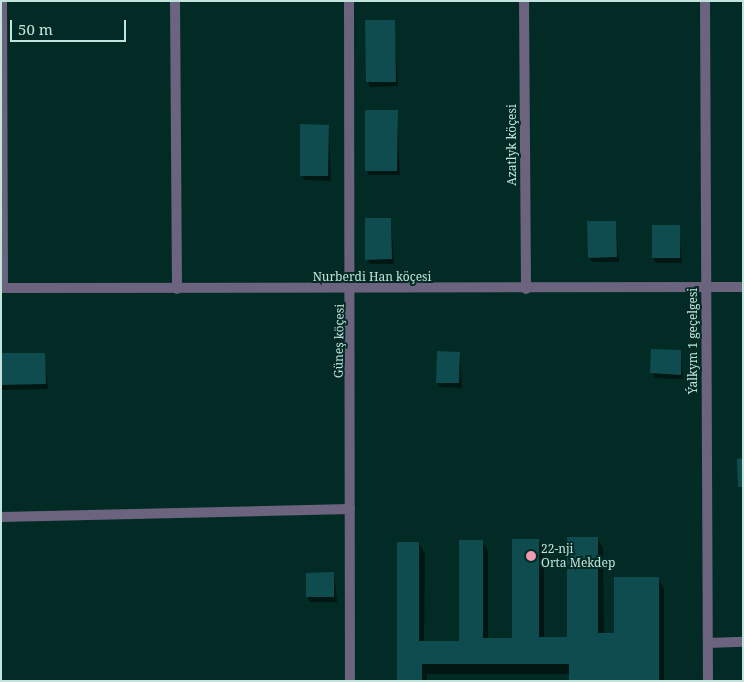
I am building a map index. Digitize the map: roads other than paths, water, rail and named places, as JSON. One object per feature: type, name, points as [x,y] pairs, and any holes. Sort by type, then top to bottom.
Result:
[{"type":"street","points":[[2,1],[2,288]]},
{"type":"street","points":[[175,1],[177,289]]},
{"type":"street","name":"Güneş köçesi","points":[[349,1],[352,290],[350,681]]},
{"type":"street","name":"Azatlyk köçesi","points":[[524,1],[526,289]]},
{"type":"street","name":"Ýalkym 1 geçelgesi","points":[[705,1],[708,681]]},
{"type":"street","name":"Nurberdi Han köçesi","points":[[2,288],[352,290],[705,289],[743,287]]},
{"type":"street","points":[[1,517],[350,510]]},
{"type":"street","points":[[708,643],[743,642]]},
{"type":"place","name":"22-nji Orta Mekdep","points":[[531,556]]}]
